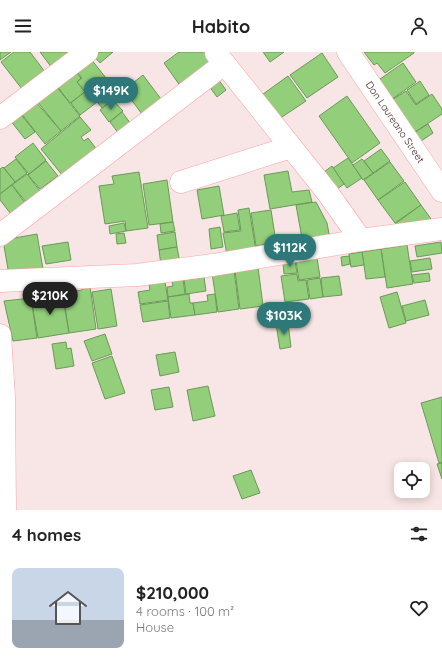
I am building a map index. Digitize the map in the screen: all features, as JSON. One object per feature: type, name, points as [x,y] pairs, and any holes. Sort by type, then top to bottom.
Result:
[{"type":"street","points":[[0,118],[87,52]]},
{"type":"street","name":"Don Laureano Street","points":[[348,52],[442,191]]},
{"type":"street","points":[[0,236],[220,58],[327,192],[361,240]]},
{"type":"street","points":[[181,182],[291,147]]},
{"type":"street","points":[[0,281],[137,275],[213,265],[361,240],[442,229]]},
{"type":"street","points":[[0,335],[4,397],[5,510]]},
{"type":"building","points":[[0,52],[11,52],[0,60]]},
{"type":"building","points":[[14,52],[30,52],[45,72],[22,89],[1,62]]},
{"type":"building","points":[[40,52],[67,52],[70,55],[52,68]]},
{"type":"building","points":[[113,52],[100,63],[91,53]]},
{"type":"building","points":[[179,52],[209,52],[216,61],[181,87],[164,63]]},
{"type":"building","points":[[263,52],[284,52],[270,62]]},
{"type":"building","points":[[364,52],[414,53],[385,73],[377,63],[374,65]]},
{"type":"building","points":[[322,53],[338,77],[307,98],[290,75]]},
{"type":"building","points":[[91,59],[106,78],[89,91],[87,89],[85,91],[77,82],[82,78],[76,71]]},
{"type":"building","points":[[403,63],[416,82],[391,100],[373,84]]},
{"type":"building","points":[[75,71],[81,78],[77,82],[85,92],[70,103],[57,86]]},
{"type":"building","points":[[143,75],[161,99],[142,114],[124,90]]},
{"type":"building","points":[[288,76],[306,101],[276,121],[259,97]]},
{"type":"building","points":[[218,79],[226,90],[217,97],[209,86]]},
{"type":"building","points":[[420,81],[429,95],[416,104],[407,90]]},
{"type":"building","points":[[99,84],[112,100],[102,108],[89,92]]},
{"type":"building","points":[[56,86],[80,116],[61,131],[37,101]]},
{"type":"building","points":[[87,90],[97,102],[80,115],[71,103]]},
{"type":"building","points":[[406,91],[416,105],[432,94],[442,109],[442,114],[409,136],[387,103]]},
{"type":"building","points":[[347,96],[380,143],[352,163],[319,116]]},
{"type":"building","points":[[113,100],[123,111],[109,122],[100,110]]},
{"type":"building","points":[[35,101],[61,131],[45,144],[21,113]]},
{"type":"building","points":[[19,112],[35,132],[25,139],[10,120]]},
{"type":"building","points":[[122,112],[131,124],[119,134],[110,122]]},
{"type":"building","points":[[80,117],[91,130],[81,137],[84,141],[88,138],[98,151],[63,176],[41,149]]},
{"type":"building","points":[[428,124],[433,133],[415,145],[409,136]]},
{"type":"building","points":[[33,143],[46,160],[29,174],[15,157]]},
{"type":"building","points":[[381,149],[390,161],[373,173],[364,161]]},
{"type":"building","points":[[348,158],[362,178],[347,188],[333,168]]},
{"type":"building","points":[[16,159],[27,173],[15,182],[4,168]]},
{"type":"building","points":[[362,159],[373,173],[363,180],[353,165]]},
{"type":"building","points":[[46,161],[58,176],[40,189],[28,175]]},
{"type":"building","points":[[390,162],[404,181],[378,200],[364,180]]},
{"type":"building","points":[[332,166],[344,184],[337,189],[324,172]]},
{"type":"building","points":[[3,167],[15,182],[0,194],[0,169]]},
{"type":"building","points":[[288,171],[292,192],[309,190],[312,202],[270,209],[264,175]]},
{"type":"building","points":[[139,172],[148,228],[126,231],[125,221],[105,224],[99,186],[114,184],[112,176]]},
{"type":"building","points":[[27,174],[40,191],[26,202],[12,185]]},
{"type":"building","points":[[167,180],[173,222],[149,225],[143,184]]},
{"type":"building","points":[[405,182],[421,205],[395,223],[378,200]]},
{"type":"building","points":[[12,185],[25,203],[11,214],[0,200],[0,194]]},
{"type":"building","points":[[219,186],[224,215],[202,219],[197,190]]},
{"type":"building","points":[[316,202],[327,223],[330,239],[303,244],[296,205]]},
{"type":"building","points":[[421,205],[434,223],[400,230],[395,224]]},
{"type":"building","points":[[249,208],[256,251],[227,255],[223,233],[241,231],[238,210]]},
{"type":"building","points":[[271,210],[276,242],[256,246],[251,213]]},
{"type":"building","points":[[237,213],[240,230],[224,232],[221,216]]},
{"type":"building","points":[[173,222],[175,231],[161,233],[160,224]]},
{"type":"building","points":[[124,223],[126,231],[110,234],[109,226]]},
{"type":"building","points":[[220,227],[223,247],[211,249],[209,229]]},
{"type":"building","points":[[175,232],[177,247],[159,250],[157,235]]},
{"type":"building","points":[[124,233],[126,243],[117,244],[116,234]]},
{"type":"building","points":[[37,234],[43,269],[9,275],[3,240]]},
{"type":"building","points":[[68,242],[71,260],[46,264],[42,246]]},
{"type":"building","points":[[441,242],[442,253],[417,257],[415,246]]},
{"type":"building","points":[[407,245],[413,284],[387,288],[381,249]]},
{"type":"building","points":[[177,247],[180,263],[161,265],[159,250]]},
{"type":"building","points":[[381,249],[385,277],[366,279],[362,252]]},
{"type":"building","points":[[362,252],[364,265],[351,267],[349,254]]},
{"type":"building","points":[[349,256],[350,264],[342,266],[341,257]]},
{"type":"building","points":[[317,258],[320,277],[299,280],[296,261]]},
{"type":"building","points":[[430,258],[432,269],[412,272],[410,261]]},
{"type":"building","points":[[295,261],[297,273],[284,274],[283,263]]},
{"type":"building","points":[[258,267],[263,306],[240,309],[235,271]]},
{"type":"building","points":[[234,270],[239,309],[218,312],[212,273]]},
{"type":"building","points":[[429,273],[430,281],[414,283],[412,275]]},
{"type":"building","points":[[297,274],[298,281],[306,280],[309,299],[285,302],[281,276]]},
{"type":"building","points":[[339,276],[342,295],[323,297],[321,278]]},
{"type":"building","points":[[204,277],[206,291],[186,294],[184,280]]},
{"type":"building","points":[[320,278],[323,297],[310,299],[307,280]]},
{"type":"building","points":[[183,279],[185,294],[168,297],[167,287],[173,286],[172,281]]},
{"type":"building","points":[[165,282],[168,300],[140,304],[138,292],[150,290],[149,284]]},
{"type":"building","points":[[90,286],[96,329],[69,333],[63,293],[82,290],[82,287]]},
{"type":"building","points":[[111,289],[117,326],[98,329],[92,292]]},
{"type":"building","points":[[397,292],[406,323],[389,328],[380,297]]},
{"type":"building","points":[[62,293],[69,333],[38,338],[31,298]]},
{"type":"building","points":[[189,294],[190,303],[193,303],[195,315],[171,318],[168,297]]},
{"type":"building","points":[[215,294],[217,312],[195,315],[193,303],[208,301],[207,295]]},
{"type":"building","points":[[31,298],[37,338],[13,341],[4,301]]},
{"type":"building","points":[[425,300],[429,315],[406,321],[402,306]]},
{"type":"building","points":[[168,301],[170,318],[143,322],[140,305]]},
{"type":"building","points":[[288,323],[291,347],[280,349],[276,324]]},
{"type":"building","points":[[105,334],[112,354],[92,361],[84,341]]},
{"type":"building","points":[[66,342],[67,349],[71,348],[74,366],[56,369],[52,344]]},
{"type":"building","points":[[175,352],[179,372],[160,376],[156,355]]},
{"type":"building","points":[[112,356],[125,393],[105,399],[92,363]]},
{"type":"building","points":[[208,386],[215,416],[193,421],[187,390]]},
{"type":"building","points":[[169,387],[173,407],[155,410],[151,390]]},
{"type":"building","points":[[442,397],[442,462],[439,463],[421,403]]},
{"type":"building","points":[[442,463],[442,479],[437,464]]},
{"type":"building","points":[[251,470],[260,493],[242,499],[233,476]]}]
